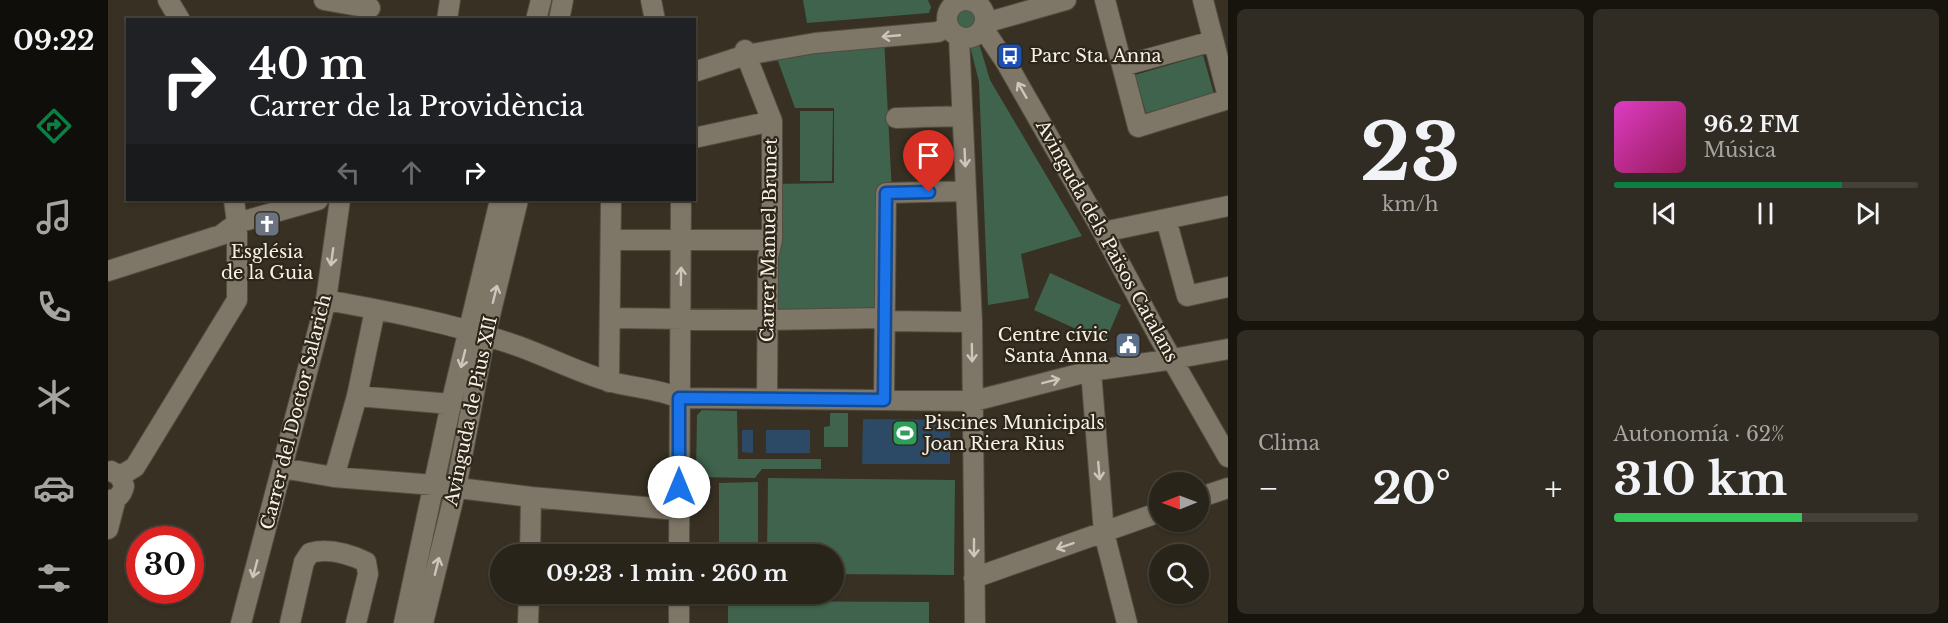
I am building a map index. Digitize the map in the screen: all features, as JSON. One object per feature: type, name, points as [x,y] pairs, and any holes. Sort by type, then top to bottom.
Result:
[{"type":"street","points":[[168,0],[179,18]]},
{"type":"street","points":[[324,0],[370,9]]},
{"type":"street","points":[[447,18],[450,0]]},
{"type":"street","points":[[536,18],[541,0]]},
{"type":"street","points":[[559,18],[563,0]]},
{"type":"street","points":[[651,0],[655,18]]},
{"type":"street","points":[[696,71],[746,52],[815,43],[938,32],[965,15],[1017,0]]},
{"type":"street","points":[[965,15],[1066,0]]},
{"type":"street","points":[[1104,0],[1138,127],[1228,98],[1203,0]]},
{"type":"street","points":[[965,15],[963,116],[974,401],[975,623]]},
{"type":"street","name":"Avinguda dels Països Catalans","points":[[965,15],[988,33],[1007,64],[1228,457]]},
{"type":"street","points":[[1122,66],[1213,41]]},
{"type":"street","name":"Carrer Manuel Brunet","points":[[746,52],[772,122],[772,240],[768,257],[767,399]]},
{"type":"street","points":[[896,118],[963,116]]},
{"type":"street","points":[[696,138],[772,122]]},
{"type":"street","points":[[884,400],[886,193],[966,191]]},
{"type":"street","points":[[108,529],[112,499],[120,495],[124,486],[114,473],[135,467],[237,300],[237,223],[234,201]]},
{"type":"street","points":[[108,271],[220,235],[237,223],[314,201]]},
{"type":"street","name":"Carrer del Doctor Salarich","points":[[241,623],[326,300],[340,201]]},
{"type":"street","name":"Avinguda de Pius XII","points":[[423,623],[456,488],[477,333],[500,201]]},
{"type":"street","name":"Avinguda de Pius XII","points":[[404,623],[451,404],[477,333],[518,201]]},
{"type":"street","points":[[609,381],[611,201]]},
{"type":"street","points":[[679,544],[681,201]]},
{"type":"street","points":[[1103,232],[1228,206]]},
{"type":"street","points":[[1166,219],[1187,296],[1228,287]]},
{"type":"street","points":[[611,240],[772,240]]},
{"type":"street","points":[[326,300],[477,333],[511,343],[564,366],[609,381],[663,391],[679,398],[974,401],[1091,371],[1228,349]]},
{"type":"street","points":[[334,477],[357,396],[375,310]]},
{"type":"street","points":[[610,318],[767,320],[881,318],[885,321],[972,322]]},
{"type":"street","points":[[1147,363],[1158,334]]},
{"type":"street","points":[[1091,371],[1104,533],[1127,623]]},
{"type":"street","points":[[357,396],[451,404]]},
{"type":"street","points":[[282,468],[334,477],[678,510]]},
{"type":"street","points":[[1209,494],[1228,488]]},
{"type":"street","points":[[530,544],[531,497]]},
{"type":"street","points":[[974,578],[1149,516]]},
{"type":"street","points":[[290,623],[304,562],[310,553],[321,550],[355,557],[366,562],[368,574],[357,623]]},
{"type":"street","points":[[528,623],[529,604]]},
{"type":"street","points":[[679,604],[679,623]]},
{"type":"green space","points":[[803,0],[928,0],[931,7],[929,13],[807,23]]},
{"type":"green space","points":[[966,9],[974,12],[977,20],[974,28],[966,31],[958,28],[955,20],[958,12]]},
{"type":"green space","points":[[884,37],[892,193],[885,321],[767,320],[772,184],[834,183],[834,108],[795,108],[774,50]]},
{"type":"green space","points":[[979,43],[990,80],[1082,236],[1021,254],[1029,298],[988,305],[979,82],[970,46]]},
{"type":"green space","points":[[1203,55],[1214,94],[1146,113],[1135,75]]},
{"type":"green space","points":[[800,111],[833,111],[832,181],[800,181]]},
{"type":"green space","points":[[1050,273],[1121,305],[1105,342],[1034,310]]},
{"type":"green space","points":[[702,410],[737,411],[738,459],[821,459],[821,469],[762,469],[755,478],[696,477],[697,415]]},
{"type":"green space","points":[[830,413],[848,413],[848,447],[824,447],[824,427],[830,426]]},
{"type":"green space","points":[[768,478],[955,480],[954,575],[844,574],[844,544],[767,544]]},
{"type":"green space","points":[[758,482],[758,544],[719,544],[719,483]]},
{"type":"green space","points":[[929,602],[929,623],[728,623],[728,604]]},
{"type":"water","name":"Piscines Municipals Joan Riera Rius","points":[[863,419],[950,420],[950,464],[862,464]]},
{"type":"water","points":[[742,430],[753,430],[753,453],[742,452]]},
{"type":"water","points":[[766,430],[810,430],[810,453],[766,453]]},
{"type":"place","name":"Parc Sta. Anna","points":[[1010,56]]},
{"type":"place","name":"Església de la Guia","points":[[267,224]]},
{"type":"place","name":"Centre cívic Santa Anna","points":[[1128,345]]},
{"type":"place","name":"Piscines Municipals Joan Riera Rius","points":[[905,433]]},
{"type":"route","points":[[679,487],[679,398],[884,400],[886,193],[929,192]]}]
